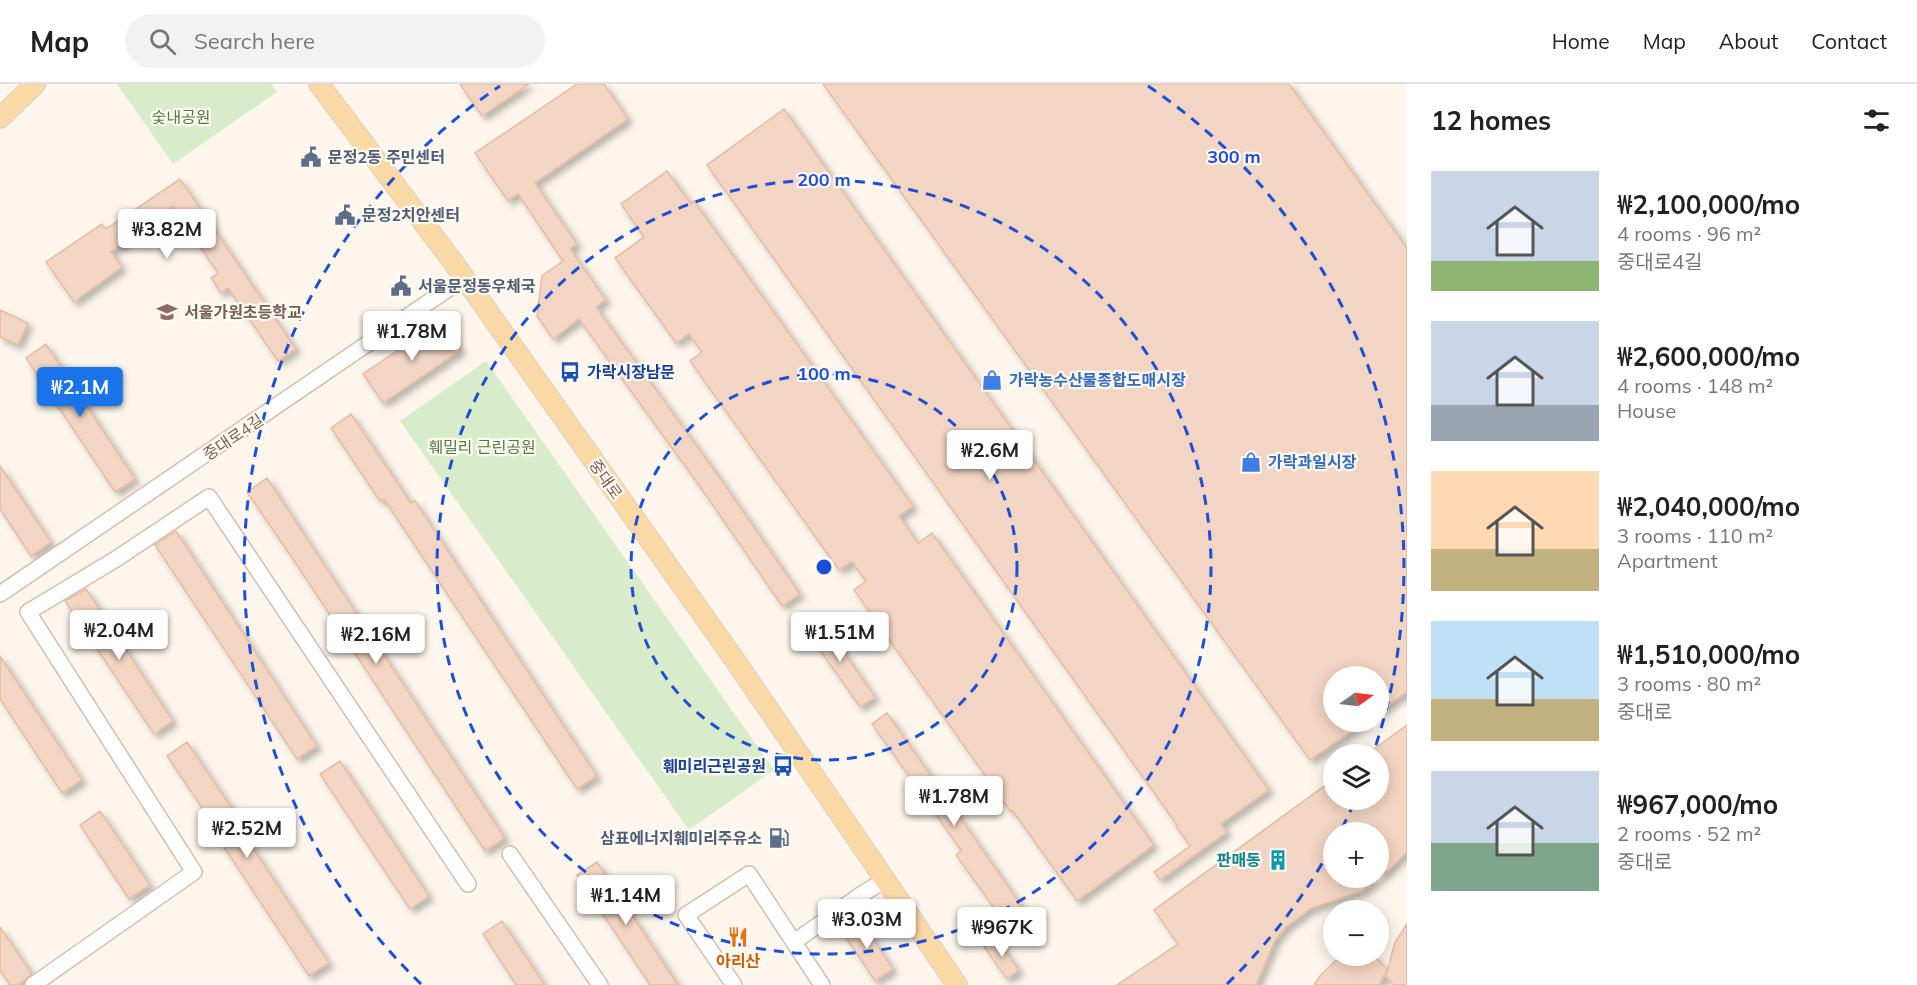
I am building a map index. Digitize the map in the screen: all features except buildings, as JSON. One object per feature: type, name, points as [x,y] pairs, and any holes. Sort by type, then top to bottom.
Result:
[{"type":"main road","points":[[0,118],[35,84]]},
{"type":"main road","name":"중대로","points":[[319,84],[464,278],[734,659],[957,985]]},
{"type":"street","name":"중대로4길","points":[[0,594],[464,278]]},
{"type":"street","points":[[33,985],[194,872],[27,612],[116,560],[209,497],[468,884]]},
{"type":"street","points":[[510,854],[600,985]]},
{"type":"street","points":[[734,985],[686,915],[749,874],[822,985]]},
{"type":"street","points":[[794,942],[885,880]]},
{"type":"green space","name":"숯내공원","points":[[117,84],[271,84],[277,92],[173,164]]},
{"type":"green space","name":"훼밀리 근린공원","points":[[486,361],[774,770],[689,830],[400,421]]},
{"type":"place","name":"문정2동 주민센터","points":[[311,157]]},
{"type":"place","name":"문정2치안센터","points":[[345,215]]},
{"type":"place","name":"서울문정동우체국","points":[[401,286]]},
{"type":"place","name":"서울가원초등학교","points":[[167,312]]},
{"type":"place","name":"가락시장남문","points":[[570,372]]},
{"type":"place","name":"가락농수산물종합도매시장","points":[[992,380]]},
{"type":"place","name":"가락과일시장","points":[[1251,462]]},
{"type":"place","name":"훼미리근린공원","points":[[783,766]]},
{"type":"place","name":"삼표에너지훼미리주유소","points":[[779,838]]},
{"type":"place","name":"판매동","points":[[1278,860]]},
{"type":"place","name":"아리산","points":[[738,937]]}]
